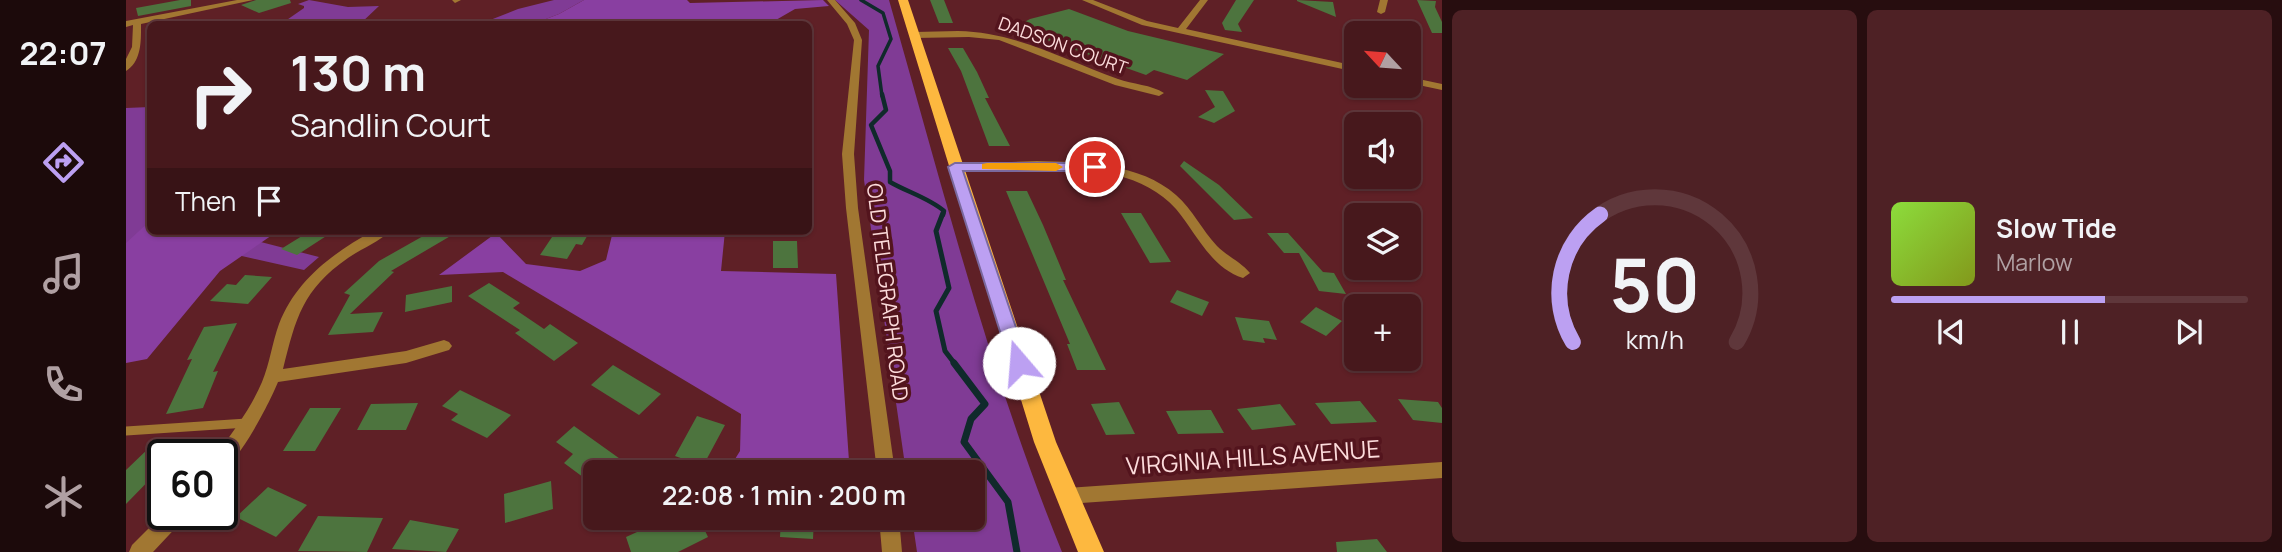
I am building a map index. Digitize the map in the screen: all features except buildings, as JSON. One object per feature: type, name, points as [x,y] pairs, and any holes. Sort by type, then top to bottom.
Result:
[{"type":"main road","points":[[903,0],[1027,388],[1091,552]]},
{"type":"street","points":[[126,24],[249,0]]},
{"type":"street","name":"OLD TELEGRAPH ROAD","points":[[831,0],[851,23],[858,40],[848,154],[852,208],[884,460]]},
{"type":"street","points":[[1086,0],[1139,22],[1344,66]]},
{"type":"street","points":[[1180,31],[1204,0]]},
{"type":"street","points":[[1381,12],[1384,0]]},
{"type":"street","points":[[126,68],[137,47],[137,22]]},
{"type":"street","name":"DADSON COURT","points":[[915,35],[998,37],[1125,85],[1158,93]]},
{"type":"street","points":[[1421,82],[1442,86]]},
{"type":"street","points":[[955,167],[1095,167],[1135,175],[1168,194],[1212,251],[1226,264],[1243,273]]},
{"type":"street","points":[[237,439],[272,377],[286,324],[304,292],[320,274],[346,253],[376,235]]},
{"type":"street","points":[[272,377],[342,365],[387,362],[421,356],[444,346]]},
{"type":"street","name":"VIRGINIA HILLS AVENUE","points":[[1067,496],[1442,470]]},
{"type":"street","points":[[144,551],[162,530]]},
{"type":"street","points":[[890,530],[892,552]]},
{"type":"lane","points":[[126,430],[248,423]]},
{"type":"shaded area","points":[[309,0],[348,7],[379,6],[363,21],[285,21],[304,8],[298,4]]},
{"type":"shaded area","points":[[554,0],[584,0],[541,21],[488,21],[518,9]]},
{"type":"shaded area","points":[[584,0],[687,0],[690,3],[823,0],[829,6],[795,9],[774,21],[541,21]]},
{"type":"shaded area","points":[[835,0],[889,0],[989,347],[1062,552],[917,552],[914,530],[985,530],[985,460],[904,460],[864,180],[869,30]]},
{"type":"shaded area","points":[[147,107],[147,235],[196,235],[253,240],[319,257],[304,270],[233,254],[126,336],[126,108]]},
{"type":"shaded area","points":[[147,224],[147,235],[272,235],[220,271],[147,359],[126,363],[126,243]]},
{"type":"shaded area","points":[[493,235],[498,235],[526,264],[580,271],[606,260],[612,235],[725,235],[721,271],[836,274],[849,460],[734,460],[740,451],[741,414],[503,272],[439,275]]},
{"type":"waterway","points":[[861,0],[883,13],[891,39],[878,66],[882,96]]},
{"type":"waterway","points":[[882,94],[886,110],[871,125],[890,171],[890,182],[932,202],[944,211],[943,215]]},
{"type":"waterway","points":[[943,213],[936,231],[949,288],[936,311],[945,351],[955,364]]},
{"type":"waterway","points":[[954,363],[985,404],[971,419],[964,442],[1008,502],[1017,552]]},
{"type":"slow traffic","points":[[987,167],[1056,167]]},
{"type":"route","points":[[1019,363],[955,167],[1095,167]]}]
